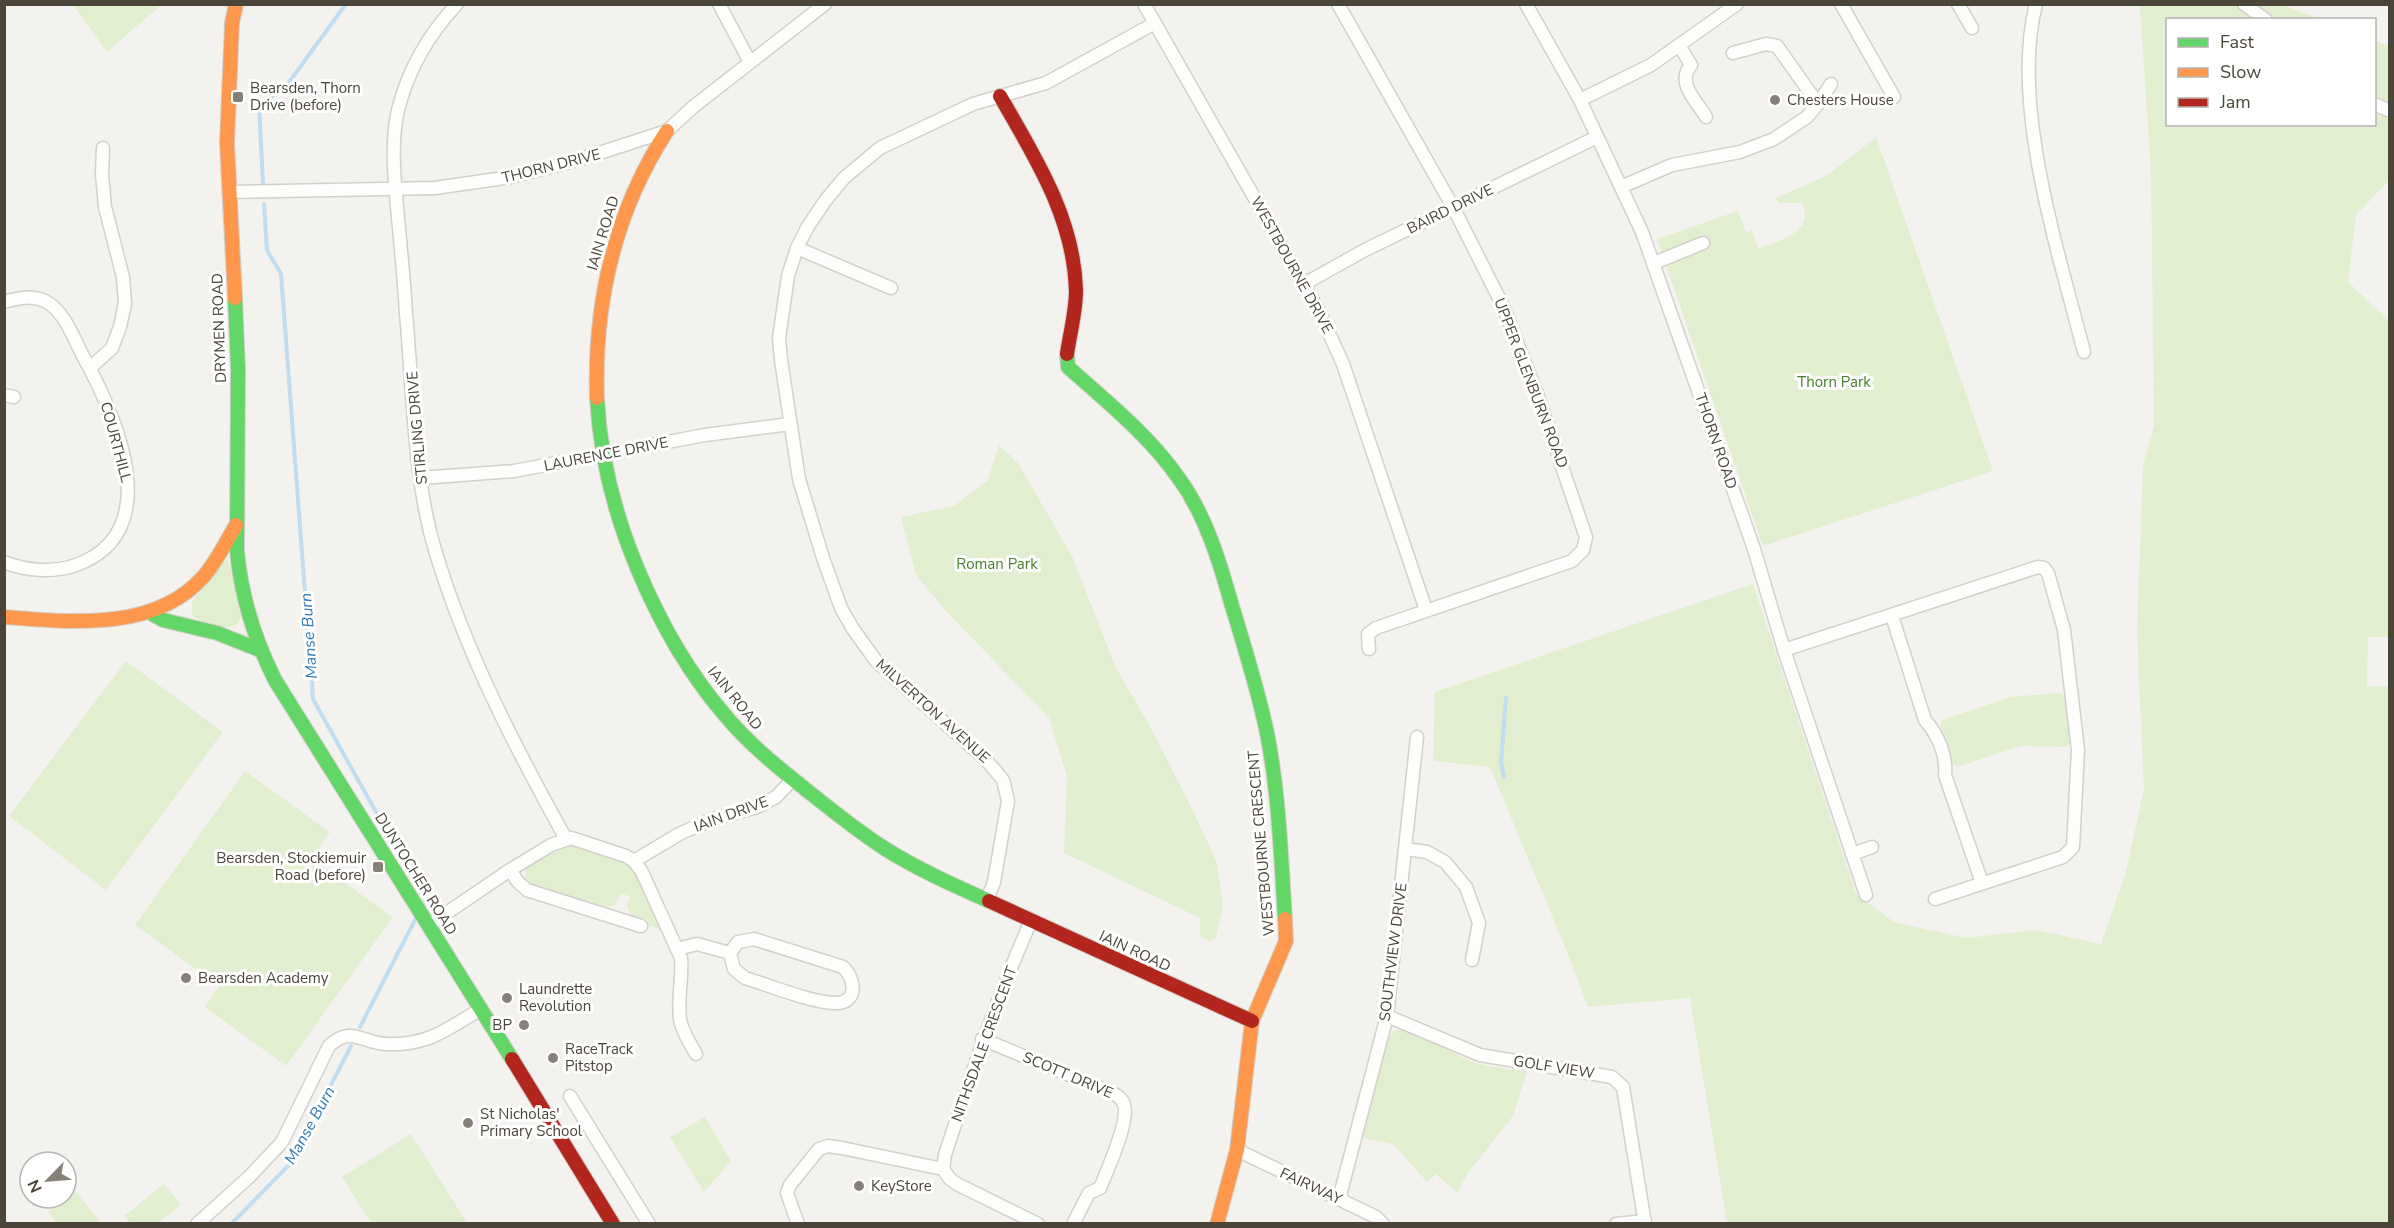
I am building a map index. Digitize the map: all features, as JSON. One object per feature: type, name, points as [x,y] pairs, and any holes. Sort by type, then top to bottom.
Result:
[{"type":"street","name":"DRYMEN ROAD","points":[[236,4],[232,23],[227,143],[238,369],[236,525]]},
{"type":"street","name":"STIRLING DRIVE","points":[[457,4],[428,40],[405,87],[394,137],[395,190],[421,478],[435,549],[461,624],[534,782],[566,839]]},
{"type":"street","points":[[719,4],[750,62]]},
{"type":"street","name":"THORN DRIVE","points":[[229,192],[395,190],[469,184],[511,177],[581,159],[667,131],[693,107],[825,4]]},
{"type":"street","name":"WESTBOURNE DRIVE","points":[[1144,4],[1304,284],[1343,364],[1426,610]]},
{"type":"street","name":"UPPER GLENBURN ROAD","points":[[1338,4],[1453,207],[1503,306],[1539,399],[1586,537],[1583,550],[1572,561],[1371,631],[1367,639],[1368,649]]},
{"type":"street","name":"THORN ROAD","points":[[1526,4],[1580,100],[1636,215],[1757,558],[1784,650],[1866,895]]},
{"type":"street","points":[[1580,100],[1651,65],[1737,4]]},
{"type":"street","points":[[1841,4],[1894,97]]},
{"type":"street","points":[[1958,4],[1972,28]]},
{"type":"street","points":[[2036,4],[2030,59],[2033,128],[2041,179],[2084,352]]},
{"type":"street","points":[[2244,4],[2263,18]]},
{"type":"street","name":"MILVERTON AVENUE","points":[[987,900],[994,882],[1008,801],[1006,787],[998,772],[987,761],[876,661],[852,629],[834,592],[804,497],[790,424],[779,338],[788,276],[797,248],[807,228],[844,178],[880,148],[972,104],[1053,80],[1155,23]]},
{"type":"street","points":[[1732,53],[1766,44],[1777,46],[1818,104]]},
{"type":"street","points":[[1679,45],[1695,64],[1685,75],[1686,86],[1706,117]]},
{"type":"street","points":[[1622,187],[1672,165],[1740,152],[1774,139],[1807,117],[1831,84]]},
{"type":"street","name":"WESTBOURNE CRESCENT","points":[[1000,96],[1053,190],[1070,234],[1076,292],[1066,360],[1068,367],[1148,440],[1180,479],[1195,504],[1212,545],[1253,675],[1267,734],[1274,778],[1286,941],[1252,1021],[1237,1150],[1217,1224]]},
{"type":"street","points":[[2376,105],[2390,111]]},
{"type":"street","name":"IAIN ROAD","points":[[667,131],[641,173],[618,231],[602,299],[596,349],[597,421],[615,511],[625,542],[656,610],[698,681],[736,729],[758,751],[885,849],[933,876],[1252,1021]]},
{"type":"street","name":"BAIRD DRIVE","points":[[1304,284],[1453,207],[1597,137]]},
{"type":"street","points":[[90,368],[112,348],[120,327],[124,303],[123,277],[105,207],[102,174],[104,147]]},
{"type":"street","points":[[1654,263],[1702,243]]},
{"type":"street","points":[[797,248],[891,288]]},
{"type":"street","name":"COURTHILL","points":[[4,302],[21,297],[33,298],[50,305],[66,324],[104,398],[125,463],[129,485],[124,523],[116,537],[97,556],[70,567],[32,570],[4,562]]},
{"type":"street","name":"LAURENCE DRIVE","points":[[421,478],[514,471],[705,435],[790,424]]},
{"type":"street","points":[[4,617],[76,620],[149,612],[178,598],[203,576],[236,525]]},
{"type":"street","name":"DUNTOCHER ROAD","points":[[236,525],[239,576],[247,613],[260,650],[275,680],[424,916],[613,1224]]},
{"type":"street","points":[[1784,650],[2038,567],[2044,568],[2048,573],[2064,630],[2078,750],[2073,847],[2063,857],[1935,899]]},
{"type":"street","points":[[149,612],[163,620],[217,633],[260,650]]},
{"type":"street","points":[[1892,616],[1925,720],[1935,731],[1946,764],[1945,775],[1982,883]]},
{"type":"street","name":"SOUTHVIEW DRIVE","points":[[1339,1199],[1387,1016],[1417,737]]},
{"type":"street","name":"IAIN DRIVE","points":[[634,861],[696,826],[757,807],[776,797],[793,779]]},
{"type":"street","points":[[424,916],[460,906],[510,870],[551,845],[566,839],[576,839],[626,856],[634,861],[642,872],[675,944],[682,970],[680,1018],[683,1030],[696,1053]]},
{"type":"street","points":[[1852,854],[1872,848]]},
{"type":"street","points":[[1406,849],[1427,852],[1445,862],[1466,887],[1479,923],[1472,960]]},
{"type":"street","points":[[510,870],[527,890],[642,926]]},
{"type":"street","name":"NITHSDALE CRESCENT","points":[[943,1169],[945,1155],[982,1039],[1031,921]]},
{"type":"street","points":[[745,939],[754,939],[785,948],[843,967],[852,978],[854,990],[847,999],[836,1004],[795,993],[739,974],[734,969],[730,952],[738,942],[745,939]]},
{"type":"street","points":[[675,944],[697,944],[730,952]]},
{"type":"street","points":[[197,1224],[249,1177],[282,1142],[330,1046],[338,1038],[346,1035],[385,1044],[426,1041],[481,1009]]},
{"type":"street","name":"GOLF VIEW","points":[[1387,1016],[1480,1055],[1612,1077],[1623,1087],[1645,1222]]},
{"type":"street","name":"SCOTT DRIVE","points":[[982,1039],[1108,1091],[1123,1101],[1125,1119],[1100,1188],[1089,1192],[1073,1224]]},
{"type":"street","points":[[570,1096],[649,1224]]},
{"type":"street","points":[[798,1224],[788,1193],[790,1185],[819,1149],[828,1146],[943,1169],[957,1184],[1038,1224]]},
{"type":"street","name":"FAIRWAY","points":[[1237,1150],[1376,1217],[1383,1224]]},
{"type":"street","points":[[1616,1224],[1645,1222]]},
{"type":"green space","points":[[2142,4],[2283,5],[2317,18],[2166,18],[2166,126],[2376,126],[2376,41],[2389,46],[2389,180],[2356,215],[2348,282],[2390,322],[2389,637],[2368,637],[2367,686],[2390,687],[2389,1223],[1727,1223],[1690,998],[1588,1007],[1490,767],[1433,761],[1435,692],[1753,584],[1856,894],[1894,922],[1966,938],[2037,930],[2101,944],[2126,872],[2144,789],[2137,633],[2143,466],[2154,426],[2151,171],[2140,8]]},
{"type":"green space","points":[[73,5],[161,5],[107,52]]},
{"type":"green space","name":"Thorn Park","points":[[1876,137],[1993,471],[1763,546],[1657,239],[1738,211],[1746,233],[1752,230],[1758,248],[1784,239],[1800,228],[1805,213],[1802,203],[1779,203],[1776,198],[1826,176]]},
{"type":"green space","name":"Roman Park","points":[[999,445],[1018,463],[1072,556],[1116,668],[1151,728],[1217,863],[1223,907],[1216,937],[1210,942],[1200,936],[1200,918],[1064,853],[1067,776],[1049,718],[947,612],[916,575],[901,517],[954,506],[988,480]]},
{"type":"green space","points":[[226,560],[229,562],[241,618],[238,623],[230,627],[200,620],[193,616],[192,611],[192,602]]},
{"type":"green space","points":[[126,661],[223,732],[106,890],[9,816]]},
{"type":"green space","points":[[2061,693],[2065,698],[2071,743],[2065,747],[2021,746],[1957,767],[1952,763],[1940,724],[1942,720],[2010,697]]},
{"type":"green space","points":[[245,771],[330,832],[311,859],[393,917],[286,1066],[205,1007],[219,986],[135,925]]},
{"type":"green space","points":[[569,844],[625,860],[636,871],[664,931],[647,925],[648,920],[631,915],[627,906],[630,896],[620,894],[615,905],[607,907],[532,885],[527,879],[527,867],[560,846]]},
{"type":"green space","points":[[1400,1029],[1470,1061],[1487,1066],[1527,1071],[1513,1116],[1468,1173],[1457,1193],[1436,1174],[1427,1182],[1393,1144],[1363,1138],[1387,1041],[1394,1031]]},
{"type":"green space","points":[[705,1117],[731,1161],[704,1192],[670,1137]]},
{"type":"green space","points":[[411,1134],[467,1223],[371,1223],[342,1177]]},
{"type":"green space","points":[[164,1184],[181,1205],[158,1223],[130,1223],[124,1216]]},
{"type":"green space","points":[[78,1195],[101,1223],[57,1223],[48,1212],[51,1210],[78,1210]]},
{"type":"waterway","name":"Manse Burn","points":[[263,183],[259,106],[287,85],[346,4]]},
{"type":"waterway","name":"Manse Burn","points":[[264,204],[267,250],[281,274],[313,699],[425,900],[424,904]]},
{"type":"waterway","points":[[1504,777],[1501,762],[1506,698]]},
{"type":"waterway","name":"Manse Burn","points":[[360,1027],[416,918]]},
{"type":"waterway","name":"Manse Burn","points":[[231,1224],[290,1164],[351,1046]]},
{"type":"traffic: fast","points":[[235,298],[238,369],[237,550],[245,601],[255,633],[275,680],[512,1059]]},
{"type":"traffic: fast","points":[[1067,354],[1068,367],[1127,420],[1168,464],[1189,494],[1205,524],[1251,669],[1267,733],[1277,802],[1285,919]]},
{"type":"traffic: fast","points":[[597,398],[605,464],[630,549],[646,589],[665,626],[698,681],[711,698],[762,753],[853,826],[909,863],[989,901]]},
{"type":"traffic: fast","points":[[149,612],[163,620],[217,633],[260,650]]},
{"type":"traffic: slow","points":[[235,298],[227,143],[232,23],[236,4]]},
{"type":"traffic: slow","points":[[597,398],[599,327],[611,259],[634,193],[667,131]]},
{"type":"traffic: slow","points":[[4,617],[84,621],[137,615],[162,607],[184,594],[204,576],[236,525]]},
{"type":"traffic: slow","points":[[1217,1224],[1237,1150],[1252,1021],[1286,941],[1285,919]]},
{"type":"traffic: jam","points":[[1000,96],[1039,165],[1068,238],[1074,263],[1076,290],[1067,354]]},
{"type":"traffic: jam","points":[[989,901],[1252,1021]]},
{"type":"traffic: jam","points":[[512,1059],[613,1224]]},
{"type":"place","name":"Bearsden, Thorn Drive (before)","points":[[238,97]]},
{"type":"place","name":"Chesters House","points":[[1775,100]]},
{"type":"place","name":"Bearsden, Stockiemuir Road (before)","points":[[378,867]]},
{"type":"place","name":"Bearsden Academy","points":[[186,978]]},
{"type":"place","name":"Laundrette Revolution","points":[[507,998]]},
{"type":"place","name":"BP","points":[[524,1025]]},
{"type":"place","name":"RaceTrack Pitstop","points":[[553,1058]]},
{"type":"place","name":"St Nicholas' Primary School","points":[[468,1123]]},
{"type":"place","name":"KeyStore","points":[[859,1186]]}]
